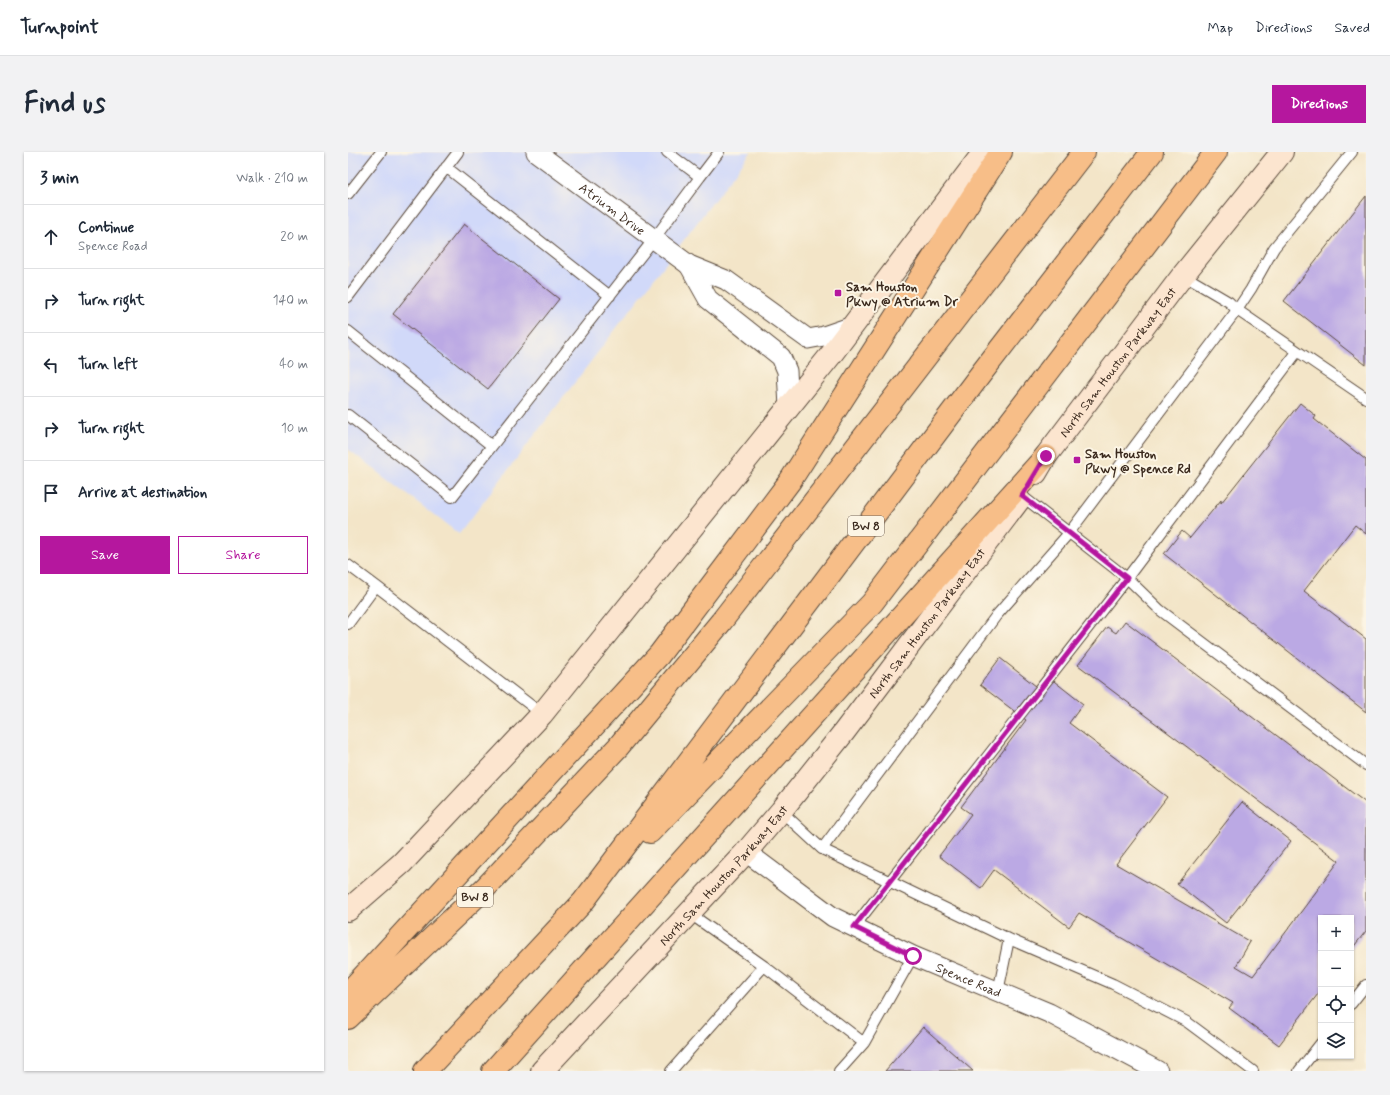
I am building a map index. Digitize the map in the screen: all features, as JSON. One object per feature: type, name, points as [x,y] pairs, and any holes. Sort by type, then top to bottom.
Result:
[{"type":"highway","points":[[348,993],[659,655],[790,481],[1001,152]]},
{"type":"highway","name":"BW 8","points":[[348,1018],[485,888],[618,747],[721,622],[1084,152]]},
{"type":"highway","name":"BW 8","points":[[425,1071],[583,902],[978,377],[1152,152]]},
{"type":"highway","points":[[583,902],[872,603],[1216,152]]},
{"type":"highway","points":[[493,1071],[1046,456]]},
{"type":"main road","points":[[348,910],[402,863],[542,714],[853,326],[984,152]]},
{"type":"main road","name":"North Sam Houston Parkway East","points":[[542,1071],[746,852],[782,811],[844,732],[1022,496],[1046,456],[1184,275],[1282,152]]},
{"type":"street","name":"Atrium Drive","points":[[536,152],[689,265],[726,280],[808,339],[824,336],[853,326]]},
{"type":"street","name":"Atrium Drive","points":[[689,265],[708,299],[781,357],[787,371],[789,407]]},
{"type":"street","name":"Spence Road","points":[[746,852],[832,917],[913,956],[1049,1013],[1132,1064],[1158,1071]]},
{"type":"lane","points":[[348,194],[381,152]]},
{"type":"lane","points":[[348,297],[458,152]]},
{"type":"lane","points":[[667,152],[700,177]]},
{"type":"lane","points":[[348,415],[452,497],[610,296],[719,152]]},
{"type":"lane","points":[[822,849],[996,616],[1069,533],[1237,310],[1251,289],[1274,248],[1352,152]]},
{"type":"lane","points":[[446,167],[610,296]]},
{"type":"lane","points":[[1184,275],[1229,302],[1237,310],[1366,398]]},
{"type":"lane","points":[[348,331],[492,446]]},
{"type":"lane","points":[[854,927],[1127,578],[1297,352]]},
{"type":"lane","points":[[1022,496],[1127,578],[1160,610],[1366,765]]},
{"type":"lane","points":[[348,565],[542,714]]},
{"type":"lane","points":[[348,624],[376,586]]},
{"type":"lane","points":[[782,811],[822,849],[1009,939],[1113,984],[1187,1022],[1253,1071]]},
{"type":"lane","points":[[689,913],[764,966],[864,1043]]},
{"type":"lane","points":[[998,992],[1009,939]]},
{"type":"lane","points":[[839,1071],[864,1043],[913,956]]},
{"type":"lane","points":[[671,1071],[764,966]]},
{"type":"lane","points":[[1354,1000],[1366,985]]},
{"type":"lane","points":[[1299,1071],[1318,1047]]},
{"type":"shaded area","points":[[348,152],[751,152],[459,534],[348,449]]},
{"type":"building","points":[[1366,196],[1366,365],[1284,301]]},
{"type":"building","points":[[464,224],[559,299],[488,389],[393,314]]},
{"type":"building","points":[[1300,403],[1316,416],[1314,419],[1366,460],[1366,534],[1355,525],[1304,591],[1366,639],[1366,712],[1164,554],[1182,531],[1190,538],[1221,500],[1221,503]]},
{"type":"building","points":[[1125,621],[1366,803],[1366,931],[1354,946],[1354,915],[1318,915],[1318,994],[1279,1045],[1229,1008],[1233,1003],[1079,913],[1069,927],[994,870],[981,888],[939,856],[971,814],[961,807],[1026,720],[980,685],[1000,658],[1041,690],[1050,678],[1083,704],[1069,723],[1167,797],[1116,864],[1250,942],[1236,966],[1253,976],[1339,861],[1078,665],[1107,627],[1116,633]]},
{"type":"building","points":[[1242,802],[1291,841],[1226,923],[1177,884]]},
{"type":"building","points":[[923,1027],[973,1071],[885,1071]]},
{"type":"place","name":"Sam Houston Pkwy @ Atrium Dr","points":[[838,293]]},
{"type":"place","name":"Sam Houston Pkwy @ Spence Rd","points":[[1077,460]]},
{"type":"route","points":[[913,956],[854,927],[1127,578],[1022,496],[1046,456]]}]
